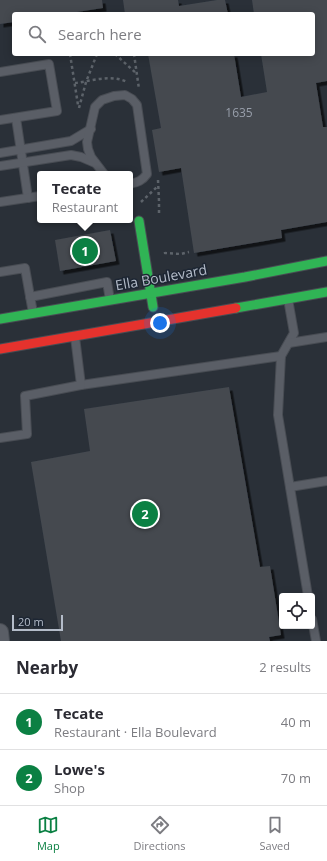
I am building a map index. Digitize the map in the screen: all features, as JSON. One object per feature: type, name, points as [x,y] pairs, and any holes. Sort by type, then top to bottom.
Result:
[{"type":"main road","points":[[139,221],[156,322]]},
{"type":"main road","name":"Ella Boulevard","points":[[0,319],[327,261]]},
{"type":"main road","points":[[0,349],[327,292]]},
{"type":"street","points":[[0,632],[1,641]]},
{"type":"lane","points":[[0,72],[48,64],[56,111],[0,120]]},
{"type":"lane","points":[[102,171],[88,149],[87,142],[95,107],[102,100],[114,96],[125,95],[132,99],[137,105],[147,174],[144,179],[133,183]]},
{"type":"lane","points":[[16,118],[28,198]]},
{"type":"lane","points":[[0,153],[70,141],[91,129]]},
{"type":"lane","points":[[0,166],[71,155],[81,157],[96,164]]},
{"type":"lane","points":[[0,202],[37,196]]},
{"type":"lane","points":[[0,272],[25,268],[32,313]]},
{"type":"lane","points":[[30,296],[107,282],[110,300]]},
{"type":"lane","points":[[66,290],[68,307]]},
{"type":"lane","points":[[288,299],[294,334],[282,356],[278,415],[308,593]]},
{"type":"lane","points":[[75,336],[81,385]]},
{"type":"lane","points":[[290,343],[327,337]]},
{"type":"lane","points":[[0,438],[27,434],[25,396],[81,385],[282,356]]},
{"type":"lane","points":[[290,487],[327,481]]},
{"type":"lane","points":[[314,629],[316,641]]},
{"type":"path","points":[[70,56],[79,108],[86,82],[96,56]]},
{"type":"path","points":[[117,56],[137,74]]},
{"type":"path","points":[[75,83],[102,78],[121,79],[139,87]]},
{"type":"path","points":[[135,205],[158,186]]},
{"type":"building","points":[[0,0],[102,0],[103,8],[77,12],[12,12],[12,22],[0,24]]},
{"type":"building","points":[[123,0],[178,0],[179,6],[225,0],[228,12],[125,12]]},
{"type":"building","points":[[252,0],[327,0],[327,81],[316,83],[323,127],[327,127],[327,222],[281,230],[282,238],[194,253],[181,168],[159,172],[152,130],[161,128],[148,56],[234,56],[241,97],[267,92],[261,56],[315,56],[315,12],[254,12]]},
{"type":"building","points":[[110,230],[116,261],[60,271],[55,240]]},
{"type":"building","points":[[229,387],[260,567],[270,566],[281,635],[269,637],[270,641],[61,641],[31,462],[90,451],[84,409]]},
{"type":"traffic: fast","points":[[139,221],[153,307]]},
{"type":"traffic: fast","points":[[0,319],[245,277],[327,261]]},
{"type":"traffic: fast","points":[[236,308],[327,292]]},
{"type":"traffic: jam","points":[[0,349],[236,308]]},
{"type":"place","name":"Tecate","points":[[85,251]]},
{"type":"place","name":"Lowe's","points":[[145,514]]}]
